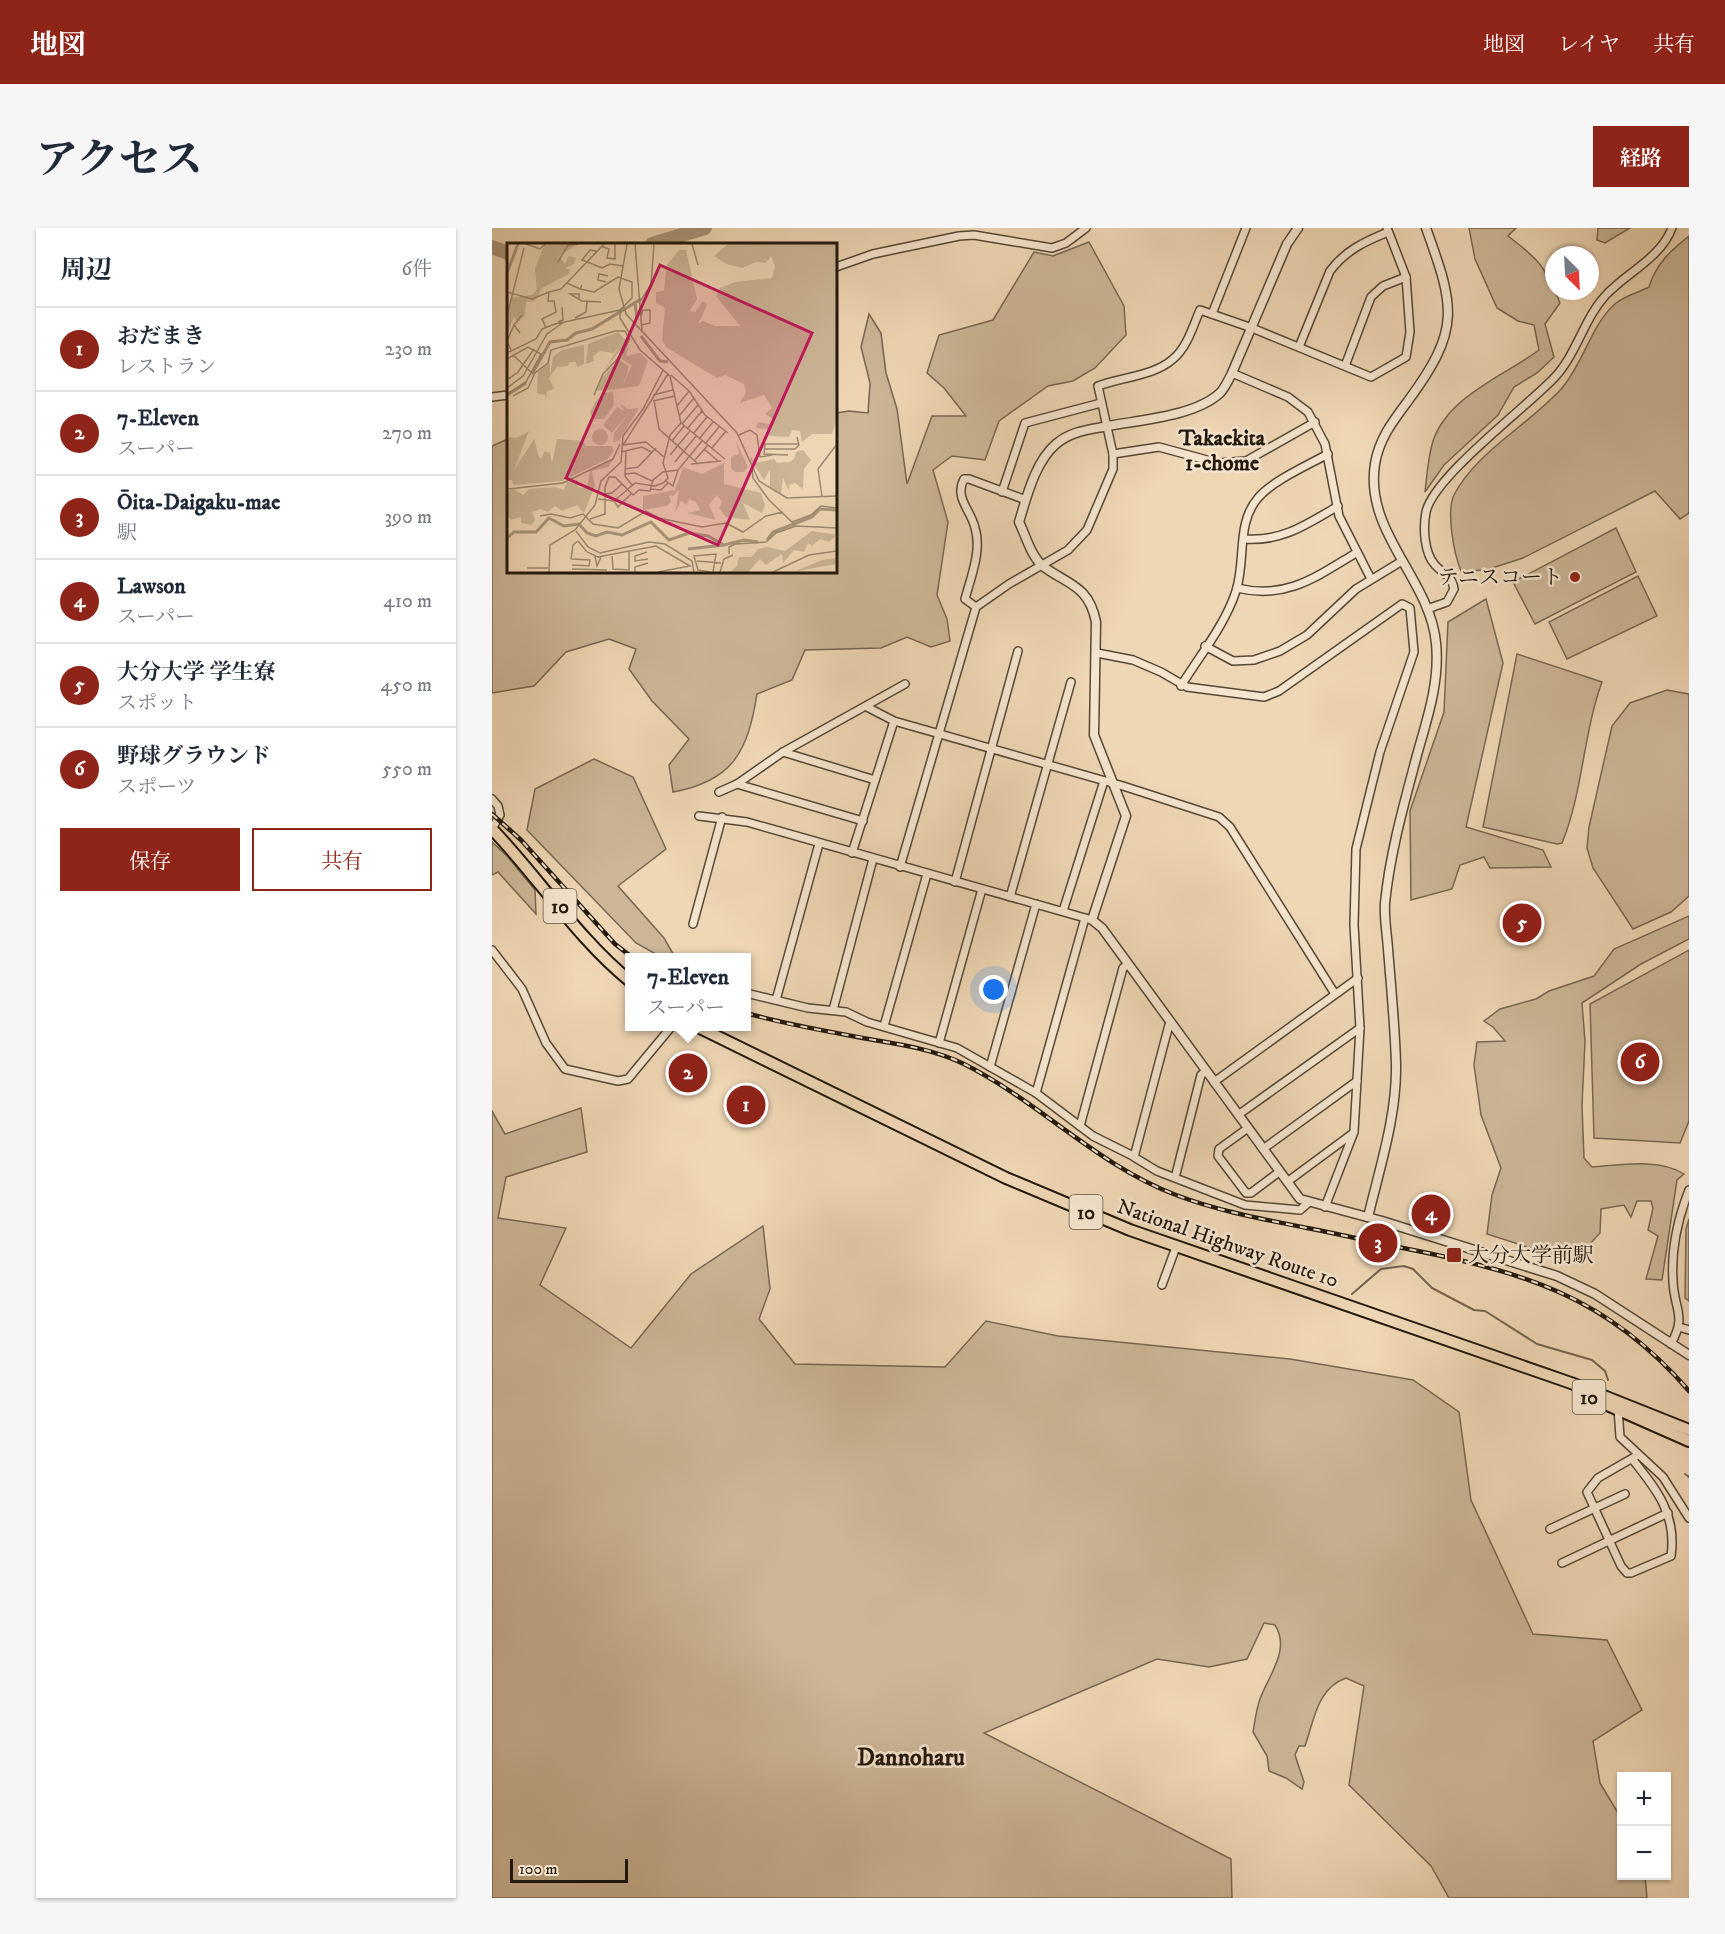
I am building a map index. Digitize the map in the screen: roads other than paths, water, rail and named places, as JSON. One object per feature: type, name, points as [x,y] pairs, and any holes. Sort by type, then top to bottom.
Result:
[{"type":"highway","name":"10","points":[[492,829],[530,869],[595,947],[625,976]]},
{"type":"highway","name":"National Highway Route 10","points":[[706,1031],[1006,1178],[1176,1247],[1494,1356],[1687,1434]]},
{"type":"street","points":[[837,267],[873,254],[959,236],[974,235],[1052,248],[1066,243],[1086,228]]},
{"type":"street","points":[[1212,314],[1246,228]]},
{"type":"street","points":[[1036,1093],[1088,919],[1126,816],[1094,735],[1098,653],[1096,622],[1088,598],[1075,584],[1043,566],[1034,554],[1019,522],[1026,500],[1047,455],[1057,444],[1075,432],[1197,406],[1222,391],[1252,328],[1287,244],[1298,228]]},
{"type":"street","points":[[1368,1217],[1389,1130],[1396,1086],[1385,905],[1398,826],[1432,699],[1437,669],[1436,642],[1427,609],[1382,523],[1374,492],[1375,464],[1384,433],[1432,368],[1446,333],[1449,309],[1446,284],[1426,228]]},
{"type":"street","points":[[1427,609],[1447,602],[1454,589],[1450,577],[1434,564],[1426,544],[1426,511],[1438,489],[1554,377],[1569,359],[1597,306],[1607,294],[1654,255],[1668,238],[1672,228]]},
{"type":"street","points":[[900,867],[976,607],[1009,584],[1068,550],[1087,530],[1113,469],[1113,454],[1098,386],[1153,370],[1174,359],[1189,337],[1200,310],[1252,328],[1299,348],[1371,377],[1406,357],[1410,332],[1406,277],[1387,230],[1356,245],[1338,261],[1330,272],[1299,348]]},
{"type":"street","points":[[1345,366],[1371,297],[1383,286],[1406,277]]},
{"type":"street","points":[[1232,373],[1298,403],[1315,423],[1328,454],[1344,529],[1371,579]]},
{"type":"street","points":[[492,397],[507,395]]},
{"type":"street","points":[[1002,492],[1025,423],[1101,402]]},
{"type":"street","points":[[1113,454],[1159,447],[1218,464],[1246,461],[1315,423]]},
{"type":"street","points":[[1181,686],[1230,608],[1238,588],[1248,511],[1259,496],[1328,454]]},
{"type":"street","points":[[976,607],[965,599],[977,542],[975,527],[961,496],[960,486],[964,479],[969,479],[1026,500]]},
{"type":"street","points":[[1244,539],[1287,536],[1338,506]]},
{"type":"street","points":[[1238,588],[1255,592],[1281,591],[1306,582],[1356,553]]},
{"type":"street","points":[[1205,646],[1233,661],[1254,660],[1280,651],[1307,635],[1345,597],[1402,561]]},
{"type":"street","points":[[1098,653],[1133,660],[1161,672],[1181,686],[1264,697],[1279,691],[1402,604],[1410,608],[1414,652],[1380,752],[1356,849],[1354,925],[1360,1028],[1354,1132],[1325,1207]]},
{"type":"street","points":[[955,882],[1018,651]]},
{"type":"street","points":[[1010,897],[1071,682]]},
{"type":"street","points":[[719,792],[736,784],[783,752],[904,684]]},
{"type":"street","points":[[867,706],[894,721],[1104,780],[1219,818],[1226,823],[1335,994]]},
{"type":"street","points":[[852,854],[894,721]]},
{"type":"street","points":[[783,752],[876,780]]},
{"type":"street","points":[[1063,912],[1104,780]]},
{"type":"street","points":[[736,784],[863,821]]},
{"type":"street","points":[[492,800],[497,804],[500,815],[492,829]]},
{"type":"street","points":[[699,816],[722,817],[767,828],[852,854],[1088,919],[1102,928],[1298,1197],[1308,1203],[1368,1217],[1557,1276],[1595,1294],[1689,1355]]},
{"type":"street","points":[[693,924],[722,817]]},
{"type":"street","points":[[776,1000],[819,844]]},
{"type":"street","points":[[833,1010],[873,859]]},
{"type":"street","points":[[884,1026],[927,874]]},
{"type":"street","points":[[939,1043],[982,889]]},
{"type":"street","points":[[990,1067],[1036,904]]},
{"type":"street","points":[[492,950],[522,989],[555,1059],[570,1072],[618,1081],[628,1079],[668,1031]]},
{"type":"street","points":[[1080,1126],[1124,968],[1128,964]]},
{"type":"street","points":[[1214,1082],[1358,978]]},
{"type":"street","points":[[751,994],[808,1008],[849,1012],[884,1026],[961,1050],[1036,1093],[1097,1138],[1133,1155],[1157,1171],[1245,1205],[1299,1210],[1308,1203]]},
{"type":"street","points":[[1133,1155],[1169,1025],[1172,1024]]},
{"type":"street","points":[[1238,1115],[1360,1028]]},
{"type":"street","points":[[1176,1174],[1201,1075],[1206,1071]]},
{"type":"street","points":[[1263,1149],[1357,1081]]},
{"type":"street","points":[[1248,1128],[1219,1149],[1218,1156],[1246,1193],[1251,1193],[1279,1172]]},
{"type":"street","points":[[1287,1182],[1354,1132]]},
{"type":"street","points":[[1671,1344],[1679,1327],[1673,1267],[1676,1235],[1689,1190]]},
{"type":"street","points":[[1162,1285],[1176,1247]]},
{"type":"street","points":[[1679,1327],[1689,1330]]},
{"type":"street","points":[[1620,1407],[1620,1437],[1636,1457],[1659,1491],[1668,1513],[1673,1541],[1671,1556],[1627,1573],[1588,1495],[1590,1485],[1610,1470],[1636,1457]]},
{"type":"street","points":[[1636,1457],[1664,1477],[1689,1518]]},
{"type":"street","points":[[1550,1529],[1626,1494]]},
{"type":"street","points":[[1562,1563],[1668,1513]]},
{"type":"waterway","points":[[655,243],[705,228]]},
{"type":"waterway","points":[[492,247],[507,253]]},
{"type":"waterway","points":[[1352,1294],[1381,1269],[1404,1266],[1413,1269],[1432,1288],[1474,1310],[1485,1311],[1537,1344],[1592,1360],[1605,1371],[1608,1380]]},
{"type":"waterway","points":[[1685,1474],[1689,1477]]},
{"type":"railway","points":[[492,814],[521,840],[615,944],[627,953]]},
{"type":"railway","points":[[751,1014],[897,1044],[953,1059],[991,1079],[1120,1167],[1147,1182],[1192,1201],[1240,1214],[1487,1267],[1560,1292],[1594,1310],[1626,1332],[1658,1358],[1689,1391]]},
{"type":"place","name":"テニスコート","points":[[1575,577]]},
{"type":"place","name":"大分大学 学生寮","points":[[1522,923]]},
{"type":"place","name":"野球グラウンド","points":[[1640,1062]]},
{"type":"place","name":"7-Eleven","points":[[688,1073]]},
{"type":"place","name":"おだまき","points":[[746,1105]]},
{"type":"place","name":"Lawson","points":[[1431,1214]]},
{"type":"place","name":"Ōita-Daigaku-mae","points":[[1378,1243]]},
{"type":"place","name":"大分大学前駅","points":[[1454,1255]]},
{"type":"district","name":"Takaekita 1-chome","points":[[1222,450]]},
{"type":"district","name":"Dannoharu","points":[[911,1757]]}]
